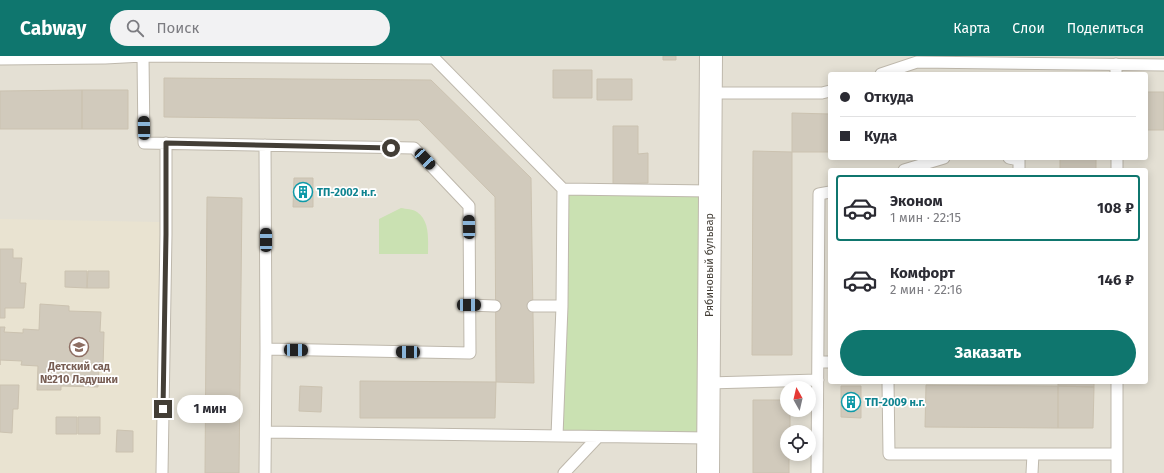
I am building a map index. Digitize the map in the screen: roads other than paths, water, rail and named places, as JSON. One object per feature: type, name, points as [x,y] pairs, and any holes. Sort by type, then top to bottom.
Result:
[{"type":"street","name":"Рябиновый бульвар","points":[[708,473],[711,56]]},
{"type":"lane","points":[[0,59],[106,58],[143,56],[434,58],[563,189],[710,191]]},
{"type":"lane","points":[[143,56],[144,143],[414,148],[469,206],[470,353],[266,349]]},
{"type":"lane","points":[[887,72],[917,62],[1116,69],[1136,60],[1164,65]]},
{"type":"lane","points":[[710,93],[822,94],[828,92]]},
{"type":"lane","points":[[162,473],[166,143]]},
{"type":"lane","points":[[265,145],[265,473]]},
{"type":"lane","points":[[911,168],[937,160]]},
{"type":"lane","points":[[557,436],[562,306],[563,189]]},
{"type":"lane","points":[[817,473],[818,194],[828,192]]},
{"type":"lane","points":[[469,305],[495,306]]},
{"type":"lane","points":[[533,306],[562,306]]},
{"type":"lane","points":[[818,362],[828,362]]},
{"type":"lane","points":[[708,383],[818,380]]},
{"type":"lane","points":[[888,384],[888,454],[1117,454]]},
{"type":"lane","points":[[1117,384],[1117,473]]},
{"type":"lane","points":[[266,432],[708,438]]},
{"type":"lane","points":[[564,473],[598,437]]},
{"type":"lane","points":[[1032,454],[1032,473]]},
{"type":"place","name":"ТП-2002 н.г.","points":[[303,192]]},
{"type":"place","name":"Детский сад №210 Ладушки","points":[[79,347]]},
{"type":"place","name":"ТП-2009 н.г.","points":[[851,402]]}]
